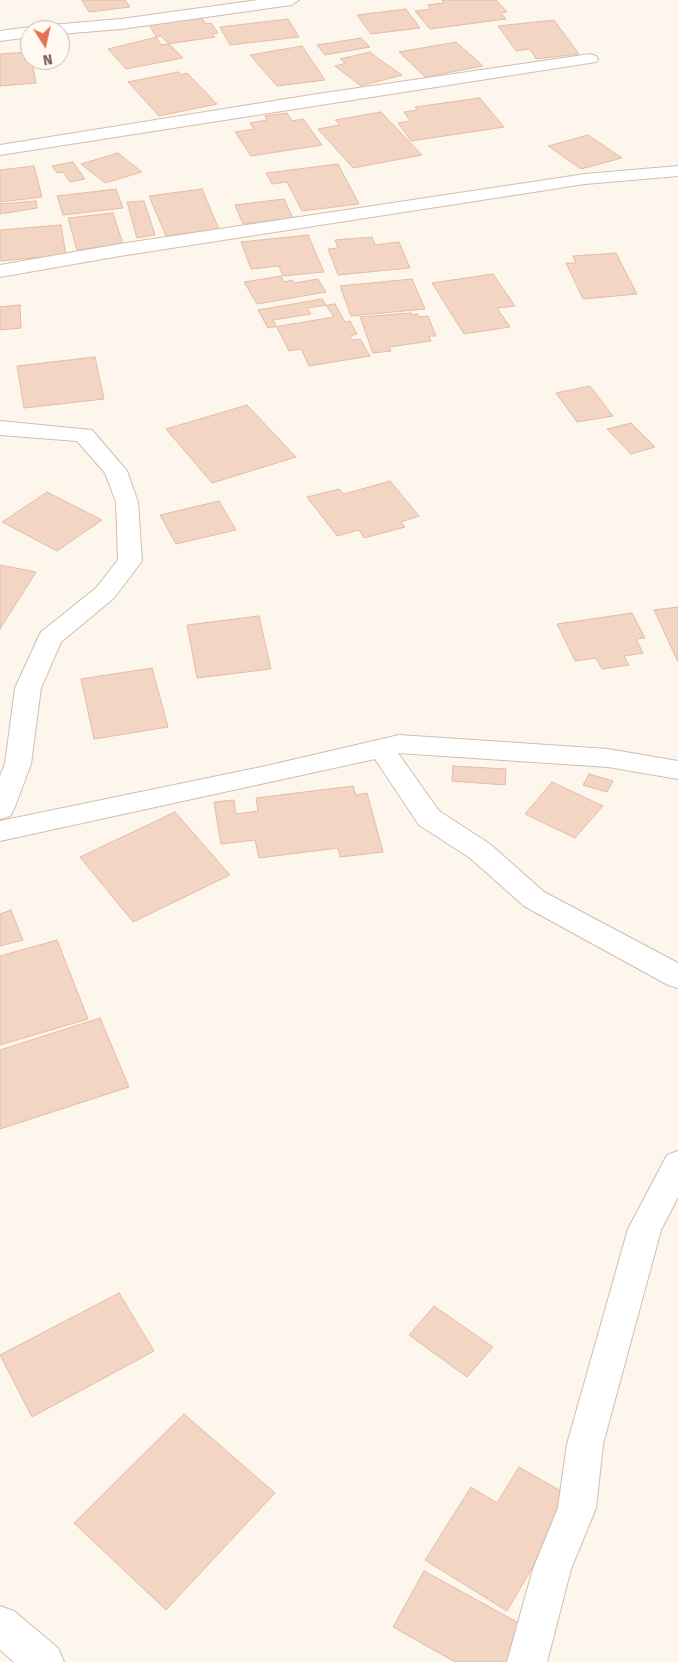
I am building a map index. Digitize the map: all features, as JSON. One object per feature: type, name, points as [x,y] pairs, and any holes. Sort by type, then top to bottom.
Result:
[{"type":"street","points":[[70,28],[121,24],[291,0]]},
{"type":"street","points":[[0,36],[20,33]]},
{"type":"street","points":[[0,150],[311,100],[590,59]]},
{"type":"street","points":[[0,271],[585,179],[678,171]]},
{"type":"street","points":[[0,428],[84,435],[116,471],[127,502],[130,561],[105,593],[50,638],[28,688],[18,764],[0,809]]},
{"type":"street","points":[[0,831],[266,775],[399,744],[598,758],[678,770]]},
{"type":"street","points":[[381,748],[428,818],[480,851],[534,899],[678,977]]},
{"type":"street","points":[[528,1662],[552,1569],[578,1508],[585,1444],[645,1229],[678,1165]]},
{"type":"street","points":[[0,1624],[44,1662]]},
{"type":"building","points":[[82,0],[125,0],[130,7],[89,12]]},
{"type":"building","points":[[442,0],[496,0],[507,12],[501,13],[506,19],[430,29],[415,11],[431,9],[428,5],[444,3]]},
{"type":"building","points":[[406,9],[420,28],[371,34],[357,15]]},
{"type":"building","points":[[202,18],[206,24],[211,23],[218,33],[212,34],[215,37],[161,45],[149,25]]},
{"type":"building","points":[[288,19],[299,37],[230,45],[220,27]]},
{"type":"building","points":[[554,20],[579,54],[536,59],[530,49],[516,51],[498,26]]},
{"type":"building","points":[[161,36],[183,58],[126,69],[108,49]]},
{"type":"building","points":[[361,38],[370,47],[325,55],[317,45]]},
{"type":"building","points":[[456,42],[483,66],[425,77],[399,52]]},
{"type":"building","points":[[302,46],[325,80],[277,86],[250,55]]},
{"type":"building","points":[[370,52],[402,75],[361,86],[335,66],[346,63],[340,59]]},
{"type":"building","points":[[20,53],[20,70],[33,70],[36,83],[0,86],[0,54]]},
{"type":"building","points":[[178,72],[181,75],[187,73],[217,104],[159,116],[128,82]]},
{"type":"building","points":[[480,98],[504,127],[411,141],[398,123],[410,121],[404,112],[417,110],[415,107]]},
{"type":"building","points":[[381,112],[422,155],[353,168],[318,129],[340,125],[335,120]]},
{"type":"building","points":[[287,113],[292,121],[303,119],[322,145],[251,156],[235,132],[254,129],[250,123],[267,120],[265,116]]},
{"type":"building","points":[[588,135],[622,158],[581,169],[548,146]]},
{"type":"building","points":[[118,153],[142,172],[105,183],[81,164]]},
{"type":"building","points":[[73,162],[85,179],[70,182],[63,172],[57,173],[52,166]]},
{"type":"building","points":[[338,164],[359,204],[302,211],[287,182],[272,184],[266,173]]},
{"type":"building","points":[[34,166],[42,197],[0,202],[0,170]]},
{"type":"building","points":[[116,189],[123,208],[63,215],[57,196]]},
{"type":"building","points":[[202,189],[219,229],[166,236],[149,196]]},
{"type":"building","points":[[284,199],[293,218],[243,224],[235,205]]},
{"type":"building","points":[[36,201],[37,208],[0,214],[0,204]]},
{"type":"building","points":[[144,201],[155,235],[137,238],[127,202]]},
{"type":"building","points":[[113,213],[123,244],[77,250],[68,218]]},
{"type":"building","points":[[61,225],[66,255],[0,261],[0,230]]},
{"type":"building","points":[[308,235],[324,272],[283,276],[279,266],[251,269],[241,242]]},
{"type":"building","points":[[372,237],[375,245],[399,242],[410,268],[338,275],[328,249],[338,248],[335,240]]},
{"type":"building","points":[[616,253],[637,294],[583,299],[566,263],[576,263],[573,256]]},
{"type":"building","points":[[493,274],[515,306],[497,308],[510,327],[464,334],[432,283]]},
{"type":"building","points":[[281,276],[284,282],[292,280],[294,283],[318,279],[326,292],[257,304],[244,282]]},
{"type":"building","points":[[412,279],[425,309],[351,316],[340,286]]},
{"type":"building","points":[[322,299],[334,317],[268,328],[258,310]]},
{"type":"building","points":[[335,304],[345,322],[350,321],[357,334],[350,336],[352,340],[360,339],[370,356],[309,366],[301,349],[289,351],[273,320],[311,314],[307,308]]},
{"type":"building","points":[[20,305],[21,328],[0,330],[0,307]]},
{"type":"building","points":[[411,313],[412,315],[418,314],[419,317],[428,316],[436,336],[429,336],[431,341],[389,347],[391,351],[373,353],[360,317]]},
{"type":"building","points":[[95,357],[104,399],[24,408],[17,366]]},
{"type":"building","points":[[590,386],[613,416],[577,422],[556,393]]},
{"type":"building","points":[[247,405],[296,457],[212,483],[166,429]]},
{"type":"building","points":[[631,423],[655,447],[631,454],[607,429]]},
{"type":"building","points":[[390,481],[419,516],[401,522],[405,527],[364,538],[359,530],[337,536],[307,497],[339,489],[344,494]]},
{"type":"building","points":[[47,492],[102,520],[57,551],[2,522]]},
{"type":"building","points":[[219,501],[236,530],[176,544],[160,515]]},
{"type":"building","points":[[0,565],[36,572],[0,629]]},
{"type":"building","points":[[678,607],[678,662],[654,610]]},
{"type":"building","points":[[632,613],[645,638],[636,639],[643,653],[624,656],[629,665],[602,669],[596,658],[575,661],[557,624]]},
{"type":"building","points":[[259,616],[271,669],[197,678],[187,625]]},
{"type":"building","points":[[152,668],[168,727],[94,739],[81,679]]},
{"type":"building","points":[[453,766],[506,769],[505,785],[452,781]]},
{"type":"building","points":[[589,774],[613,781],[607,792],[583,785]]},
{"type":"building","points":[[552,782],[603,806],[575,838],[525,814]]},
{"type":"building","points":[[353,786],[356,795],[367,793],[383,852],[340,857],[338,848],[259,858],[255,840],[221,844],[214,802],[234,800],[236,814],[258,811],[256,798]]},
{"type":"building","points":[[175,812],[230,875],[133,922],[80,857]]},
{"type":"building","points":[[11,910],[23,940],[0,946],[0,914]]},
{"type":"building","points":[[57,940],[88,1019],[0,1045],[0,956]]},
{"type":"building","points":[[100,1018],[129,1087],[0,1129],[0,1050]]},
{"type":"building","points":[[119,1293],[154,1351],[32,1417],[0,1355]]},
{"type":"building","points":[[434,1306],[493,1347],[467,1377],[409,1335]]},
{"type":"building","points":[[184,1414],[275,1493],[166,1610],[74,1523]]},
{"type":"building","points":[[519,1467],[573,1498],[507,1611],[425,1560],[471,1487],[497,1503]]},
{"type":"building","points":[[424,1571],[526,1627],[508,1662],[455,1662],[393,1627]]}]
